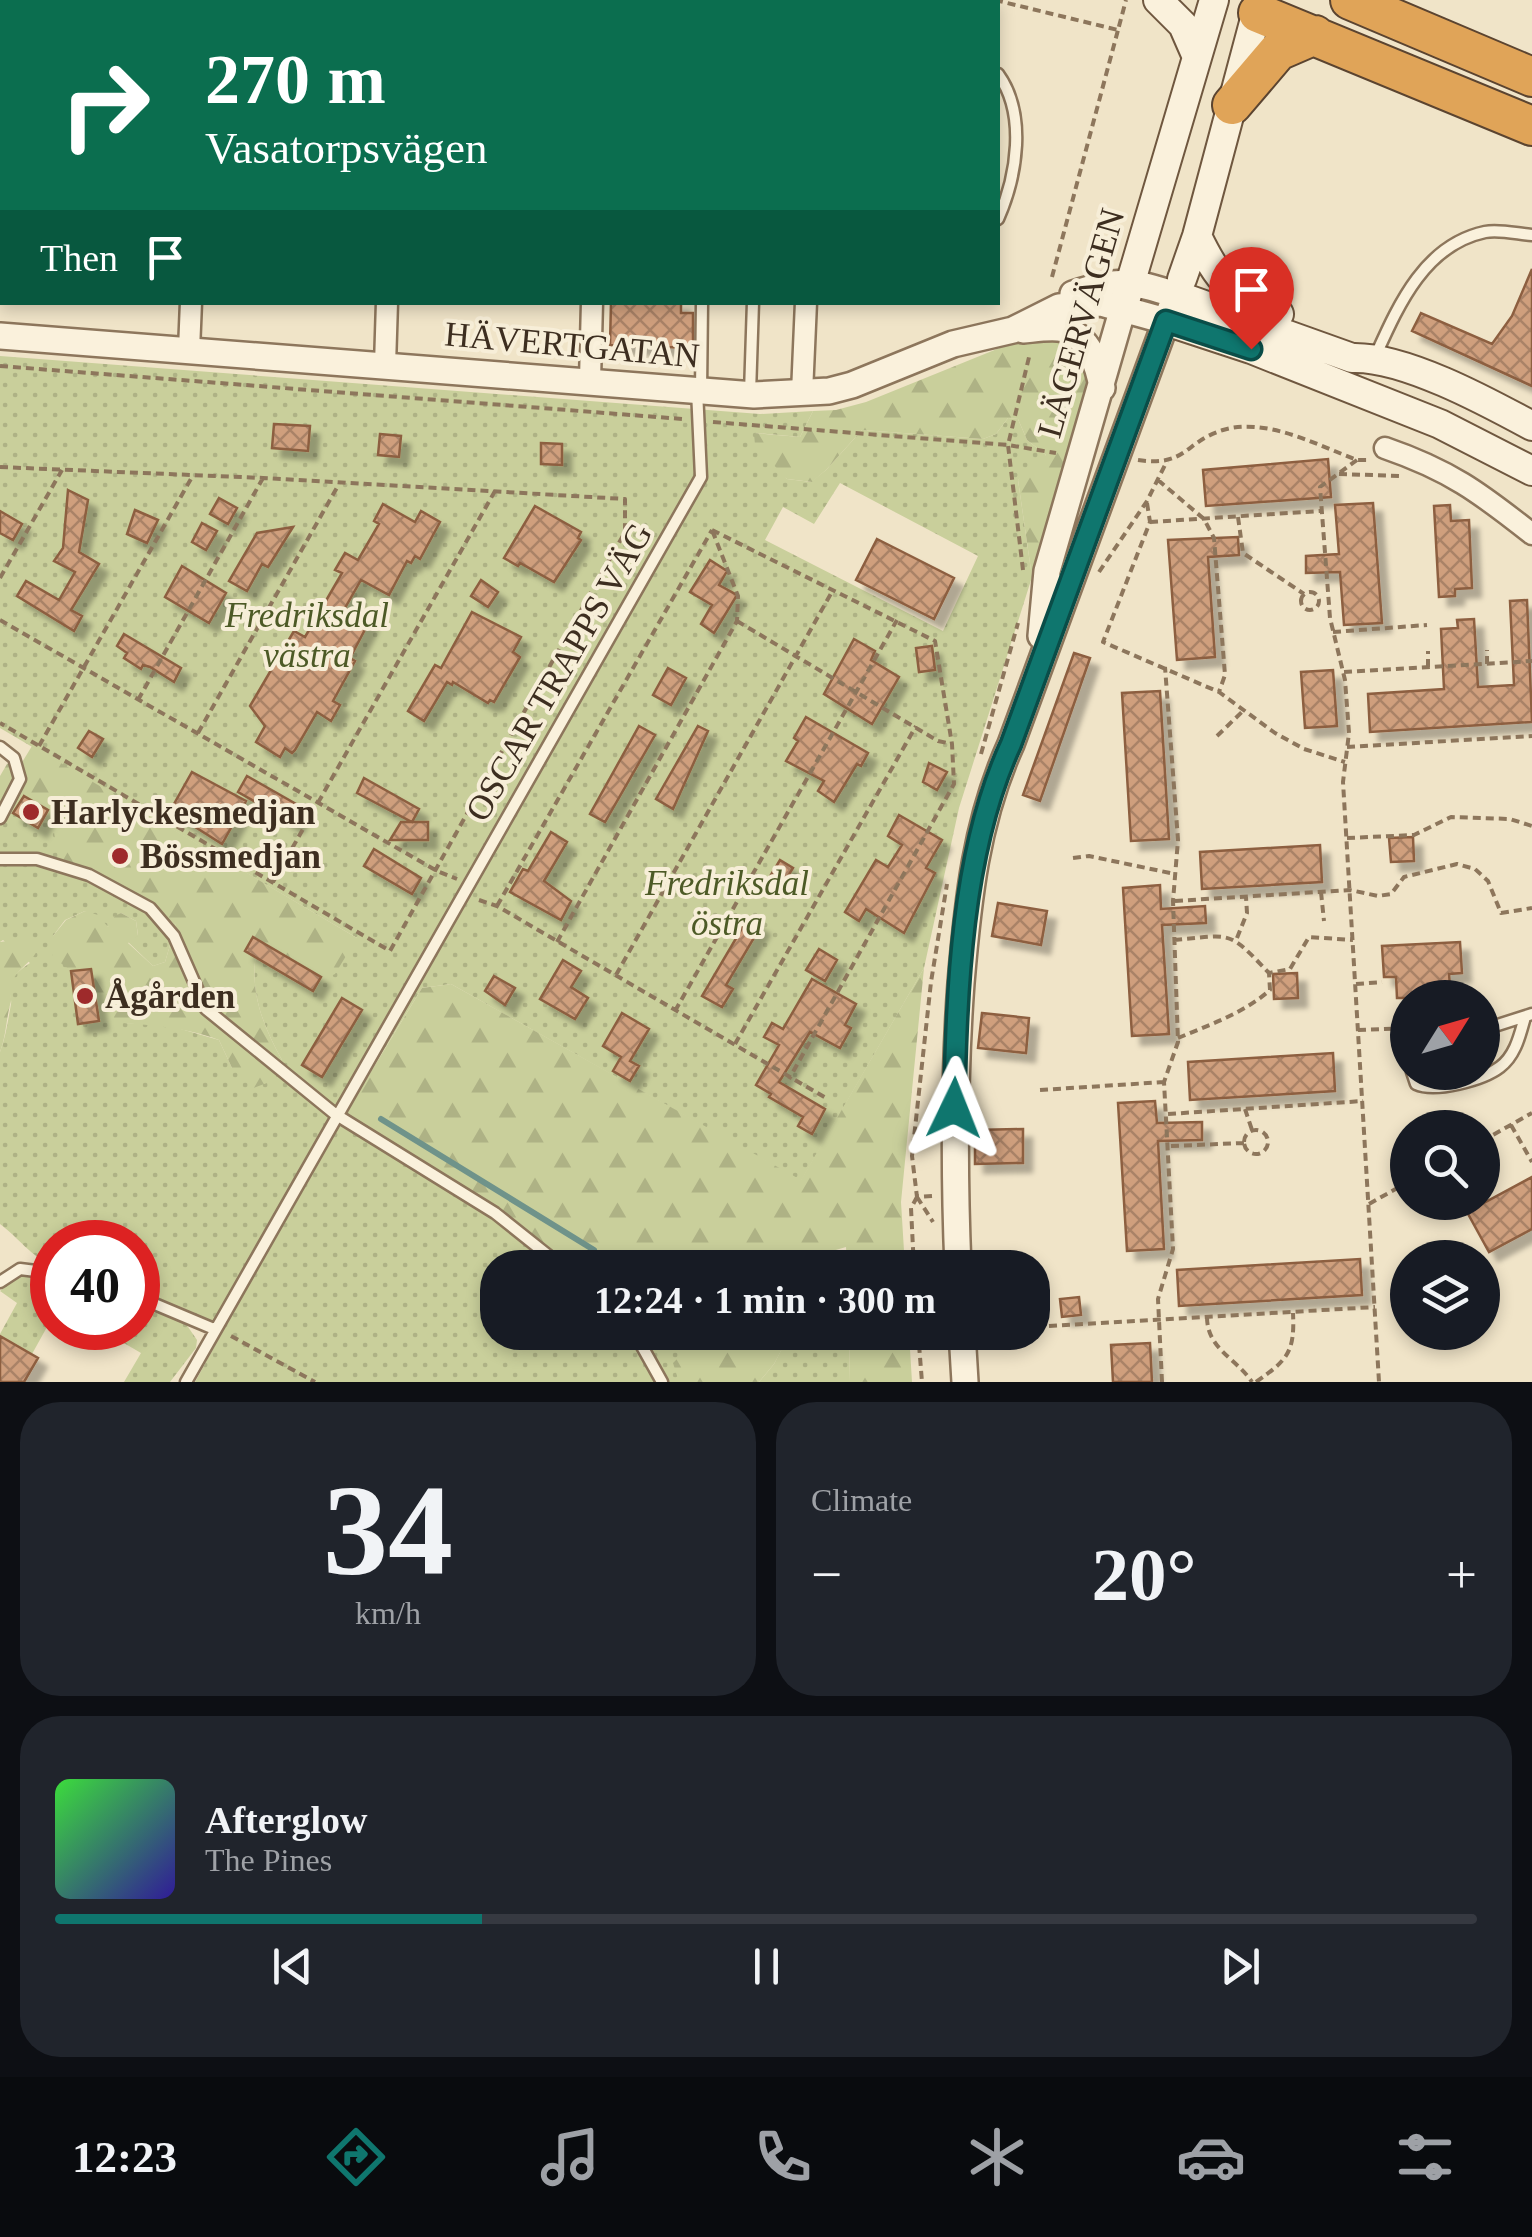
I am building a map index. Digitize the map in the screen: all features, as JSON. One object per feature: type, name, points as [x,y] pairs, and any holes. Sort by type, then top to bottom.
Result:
[{"type":"highway","points":[[1350,0],[1532,77]]},
{"type":"highway","points":[[1377,0],[1411,24]]},
{"type":"highway","points":[[1259,6],[1316,35],[1532,126]]},
{"type":"highway","points":[[1232,105],[1278,51],[1316,35]]},
{"type":"main road","points":[[1158,0],[1178,17],[1197,57]]},
{"type":"main road","points":[[1175,298],[1197,236],[1259,6],[1217,0]]},
{"type":"main road","name":"LÄGERVÄGEN","points":[[1123,308],[1217,0]]},
{"type":"main road","points":[[1197,236],[1217,276],[1238,295],[1368,349],[1375,358]]},
{"type":"main road","points":[[1175,298],[1352,358],[1375,358],[1458,390],[1532,426]]},
{"type":"main road","points":[[1175,298],[1251,349],[1440,424],[1532,471]]},
{"type":"street","points":[[953,344],[1041,303],[1115,282],[1132,281],[1175,298]]},
{"type":"street","name":"HÄVERTGATAN","points":[[0,336],[750,394],[802,393],[829,392],[852,385],[953,344],[1023,334],[1059,307],[1102,303],[1123,308],[1175,298]]},
{"type":"street","name":"LÄGERVÄGEN","points":[[957,1250],[952,1147],[954,1068],[973,864],[994,782],[1175,298]]},
{"type":"street","points":[[189,350],[191,305]]},
{"type":"street","points":[[385,364],[386,305]]},
{"type":"street","points":[[590,380],[592,305]]},
{"type":"street","points":[[802,393],[806,305]]},
{"type":"street","name":"LÄGERVÄGEN","points":[[1037,670],[1047,571],[1123,308]]},
{"type":"street","points":[[1023,334],[1064,329],[1079,338],[1099,369],[1102,389]]},
{"type":"street","points":[[1385,448],[1429,463],[1467,484],[1532,534]]},
{"type":"street","points":[[963,1350],[965,1382]]},
{"type":"lane","points":[[1000,78],[1012,99],[1015,134],[1011,177],[1000,213]]},
{"type":"lane","points":[[1375,358],[1403,296],[1442,250],[1486,232],[1532,235]]},
{"type":"lane","name":"OSCAR TRAPPS VÄG","points":[[186,1382],[701,476],[697,420],[702,305]]},
{"type":"lane","points":[[750,394],[754,305]]},
{"type":"lane","points":[[0,747],[14,758],[20,779],[0,818]]},
{"type":"lane","points":[[0,860],[37,860],[90,875],[150,908],[174,936],[206,1009],[335,1114],[496,1213],[542,1250]]},
{"type":"lane","points":[[1500,1025],[1528,1016]]},
{"type":"lane","points":[[1500,1068],[1515,1049],[1528,1016]]},
{"type":"lane","points":[[0,1282],[20,1269],[30,1270]]},
{"type":"lane","points":[[160,1307],[214,1329]]},
{"type":"lane","points":[[644,1350],[662,1382]]},
{"type":"path","points":[[1052,277],[1126,0]]},
{"type":"path","points":[[1000,1],[1118,30]]},
{"type":"path","points":[[1023,334],[1008,445],[1025,586]]},
{"type":"path","points":[[0,366],[1008,445],[1064,454]]},
{"type":"path","points":[[1097,575],[1168,462],[1226,429],[1256,427],[1357,460],[1374,458],[1385,448]]},
{"type":"path","points":[[1133,459],[1168,462]]},
{"type":"path","points":[[1357,460],[1320,487],[1333,632],[1344,672],[1347,747],[1343,782],[1380,1382]]},
{"type":"path","points":[[0,467],[496,490],[625,500],[625,532],[390,951],[0,724]]},
{"type":"path","points":[[0,578],[62,470]]},
{"type":"path","points":[[1340,474],[1399,476]]},
{"type":"path","points":[[38,746],[192,477]]},
{"type":"path","points":[[138,700],[263,478]]},
{"type":"path","points":[[1158,480],[1204,519],[1214,538],[1225,675],[1218,692]]},
{"type":"path","points":[[198,732],[340,483]]},
{"type":"path","points":[[272,882],[496,490]]},
{"type":"path","points":[[1147,501],[1150,522],[1103,642],[1218,692],[1304,749],[1346,762]]},
{"type":"path","points":[[1150,522],[1322,511]]},
{"type":"path","points":[[1238,516],[1243,553],[1304,594],[1314,592],[1319,599]]},
{"type":"path","points":[[712,530],[935,641],[952,744],[954,784],[789,1079]]},
{"type":"path","points":[[557,942],[737,621],[738,596],[712,530]]},
{"type":"path","points":[[497,906],[712,530]]},
{"type":"path","points":[[616,975],[833,590]]},
{"type":"path","points":[[1304,594],[1302,604],[1308,609],[1316,608],[1319,599]]},
{"type":"path","points":[[1319,599],[1329,599]]},
{"type":"path","points":[[0,620],[436,871],[470,884]]},
{"type":"path","points":[[676,1011],[897,620]]},
{"type":"path","points":[[737,621],[855,693],[952,744]]},
{"type":"path","points":[[1333,632],[1427,626]]},
{"type":"path","points":[[1486,664],[1487,650]]},
{"type":"path","points":[[1428,651],[1428,667]]},
{"type":"path","points":[[1344,672],[1532,661]]},
{"type":"path","points":[[1162,1382],[1158,1298],[1173,1249],[1164,1082],[1178,1038],[1172,902],[1178,840],[1164,667]]},
{"type":"path","points":[[1217,736],[1244,710]]},
{"type":"path","points":[[734,1044],[916,726]]},
{"type":"path","points":[[1347,747],[1532,736]]},
{"type":"path","points":[[1346,838],[1414,834],[1451,816],[1510,819],[1532,826]]},
{"type":"path","points":[[1073,858],[1089,856],[1175,874]]},
{"type":"path","points":[[1172,902],[1350,890],[1378,896],[1391,894],[1404,878],[1457,864],[1475,869],[1488,881],[1501,913],[1532,908]]},
{"type":"path","points":[[1321,892],[1324,921]]},
{"type":"path","points":[[463,895],[497,906],[826,1098]]},
{"type":"path","points":[[1236,938],[1247,914],[1246,897]]},
{"type":"path","points":[[1269,972],[1290,969],[1309,937],[1353,940]]},
{"type":"path","points":[[1174,940],[1236,938],[1269,972],[1270,990],[1226,1018],[1178,1038]]},
{"type":"path","points":[[1356,984],[1382,982]]},
{"type":"path","points":[[1358,1030],[1390,1029]]},
{"type":"path","points":[[1040,1090],[1164,1082]]},
{"type":"path","points":[[1166,1114],[1362,1101]]},
{"type":"path","points":[[1244,1143],[1252,1130],[1245,1108]]},
{"type":"path","points":[[1500,1131],[1532,1114]]},
{"type":"path","points":[[1511,1125],[1532,1162]]},
{"type":"path","points":[[1244,1143],[1249,1152],[1264,1152],[1267,1136],[1252,1130]]},
{"type":"path","points":[[1171,1146],[1244,1143]]},
{"type":"path","points":[[1368,1204],[1390,1192]]},
{"type":"path","points":[[913,1250],[911,1208],[917,1197],[933,1221]]},
{"type":"path","points":[[1050,1326],[1375,1306]]},
{"type":"path","points":[[1206,1317],[1207,1332],[1226,1359],[1236,1363],[1254,1382],[1282,1363],[1292,1347],[1292,1312]]},
{"type":"path","points":[[214,1329],[245,1341],[314,1382]]},
{"type":"path","points":[[919,1350],[922,1382]]},
{"type":"green space","points":[[1063,339],[1083,362],[1088,392],[1032,577],[1018,480],[1032,461],[1046,455],[1027,440],[1018,419],[1008,418],[996,434],[983,439],[862,430],[812,482],[787,479],[755,445],[754,433],[800,437],[813,411],[866,402],[1019,340]]},
{"type":"green space","points":[[0,356],[760,414],[813,411],[800,437],[755,433],[787,479],[811,482],[862,430],[983,439],[996,434],[1008,418],[1018,419],[1027,440],[1046,455],[1018,480],[1032,577],[959,808],[924,968],[801,1181],[451,984],[422,988],[347,1110],[351,1117],[503,1213],[549,1250],[480,1250],[480,1350],[693,1350],[679,1382],[195,1382],[224,1329],[160,1300],[160,1220],[30,1220],[30,1251],[0,1224],[0,1052],[11,1004],[10,984],[30,963],[3,940],[0,942],[0,795],[24,796],[48,810],[71,865],[105,876],[176,925],[165,962],[153,966],[128,942],[138,935],[136,921],[121,913],[108,927],[85,911],[65,920],[53,936],[91,969],[125,1023],[167,1025],[219,1040],[232,1068],[282,1060],[260,1009],[255,982],[256,954],[357,938],[0,728]],"holes":[[[840,483],[978,556],[943,631],[765,540],[783,507],[814,524]]]},
{"type":"green space","points":[[32,746],[357,938],[335,974],[318,982],[256,954],[255,982],[260,1009],[282,1060],[275,1080],[253,1088],[232,1068],[219,1040],[175,1028],[99,1021],[91,969],[71,971],[53,957],[53,936],[66,920],[85,911],[98,915],[108,927],[111,918],[121,913],[136,921],[138,936],[128,943],[153,966],[165,962],[176,925],[105,876],[71,865],[58,855],[52,821],[44,816],[48,810],[25,796],[17,808],[11,798],[0,795],[0,776],[7,764],[21,764]]},
{"type":"green space","points":[[27,938],[37,951],[12,982],[0,1052],[0,942]]},
{"type":"green space","points":[[924,968],[901,1202],[904,1250],[549,1250],[503,1213],[350,1117],[347,1111],[422,988],[451,984],[801,1180]]},
{"type":"green space","points":[[30,1274],[30,1350],[38,1358],[24,1382],[0,1382],[0,1334],[17,1303],[0,1291],[19,1275]]},
{"type":"green space","points":[[160,1312],[186,1324],[197,1340],[196,1348],[170,1382],[124,1382],[141,1353],[136,1350],[160,1350]]},
{"type":"green space","points":[[781,1350],[849,1350],[850,1382],[759,1382]]},
{"type":"green space","points":[[781,1350],[759,1382],[679,1382],[673,1363],[680,1356]]},
{"type":"green space","points":[[849,1350],[910,1350],[912,1382],[850,1382]]},
{"type":"building","points":[[1532,269],[1532,386],[1412,331],[1421,313],[1492,344],[1512,316]]},
{"type":"building","points":[[611,305],[681,305],[681,313],[693,313],[693,348],[610,345]]},
{"type":"building","points":[[274,424],[310,426],[308,451],[272,448]]},
{"type":"building","points":[[380,434],[401,436],[399,457],[378,455]]},
{"type":"building","points":[[541,443],[562,444],[562,465],[541,464]]},
{"type":"building","points":[[1328,459],[1331,497],[1206,506],[1203,470]]},
{"type":"building","points":[[68,490],[88,500],[79,552],[99,564],[71,610],[82,616],[74,631],[17,596],[26,581],[59,600],[75,572],[54,561],[63,548]]},
{"type":"building","points":[[219,498],[237,508],[228,524],[210,514]]},
{"type":"building","points":[[1373,503],[1382,623],[1344,625],[1340,572],[1306,573],[1306,556],[1339,554],[1335,505]]},
{"type":"building","points":[[383,504],[415,522],[421,511],[440,522],[420,559],[415,556],[411,563],[407,561],[389,595],[361,580],[345,608],[369,622],[350,658],[355,661],[333,701],[340,705],[331,721],[317,712],[295,750],[292,753],[285,748],[280,757],[256,742],[265,726],[250,706],[294,631],[305,637],[342,573],[335,570],[345,553],[358,560],[379,524],[374,521]]},
{"type":"building","points":[[1450,505],[1451,521],[1469,520],[1472,588],[1455,589],[1455,596],[1439,597],[1434,506]]},
{"type":"building","points":[[535,506],[581,532],[581,540],[554,582],[504,558]]},
{"type":"building","points":[[135,510],[158,520],[147,543],[127,534]]},
{"type":"building","points":[[0,511],[22,524],[13,540],[0,533]]},
{"type":"building","points":[[202,523],[217,531],[206,550],[192,542]]},
{"type":"building","points":[[293,527],[268,567],[262,564],[247,591],[229,581],[257,533]]},
{"type":"building","points":[[1238,537],[1239,555],[1208,557],[1215,657],[1177,660],[1168,540]]},
{"type":"building","points":[[877,539],[954,578],[934,619],[856,580]]},
{"type":"building","points":[[710,560],[727,571],[719,585],[737,595],[714,633],[701,624],[712,605],[690,592]]},
{"type":"building","points":[[182,566],[226,593],[209,623],[165,597]]},
{"type":"building","points":[[481,580],[498,592],[488,607],[471,596]]},
{"type":"building","points":[[1527,600],[1532,722],[1370,732],[1368,694],[1444,689],[1441,629],[1458,628],[1457,620],[1474,619],[1478,687],[1514,685],[1510,601]]},
{"type":"building","points":[[472,612],[521,637],[513,652],[520,657],[494,702],[488,703],[447,682],[424,721],[408,711],[435,665],[441,668]]},
{"type":"building","points":[[124,634],[181,668],[174,682],[150,667],[143,665],[141,669],[124,658],[127,653],[117,646]]},
{"type":"building","points":[[854,639],[875,651],[871,660],[899,677],[872,724],[824,694]]},
{"type":"building","points":[[932,646],[935,670],[919,672],[916,648]]},
{"type":"building","points":[[1074,653],[1090,658],[1040,801],[1023,795]]},
{"type":"building","points":[[668,668],[686,678],[671,705],[653,695]]},
{"type":"building","points":[[1333,670],[1337,726],[1305,728],[1301,672]]},
{"type":"building","points":[[1160,691],[1169,839],[1131,841],[1122,693]]},
{"type":"building","points":[[806,717],[868,753],[834,802],[818,791],[824,781],[786,761]]},
{"type":"building","points":[[639,726],[655,735],[605,822],[590,814]]},
{"type":"building","points":[[698,726],[708,731],[673,809],[656,799]]},
{"type":"building","points":[[89,731],[103,739],[92,757],[78,748]]},
{"type":"building","points":[[929,763],[947,772],[937,790],[923,782]]},
{"type":"building","points":[[192,772],[246,801],[222,844],[170,811]]},
{"type":"building","points":[[247,776],[303,808],[294,824],[238,792]]},
{"type":"building","points":[[364,778],[419,809],[412,822],[357,793]]},
{"type":"building","name":"Harlyckesmedjan","points":[[24,796],[48,810],[38,828],[13,813]]},
{"type":"building","points":[[899,815],[942,840],[926,868],[935,873],[904,933],[866,909],[859,921],[845,912],[876,860],[888,867],[902,845],[888,836]]},
{"type":"building","points":[[401,822],[428,822],[428,840],[390,840]]},
{"type":"building","points":[[551,832],[567,842],[544,881],[571,901],[561,920],[510,892],[523,869],[528,871]]},
{"type":"building","points":[[1413,837],[1414,861],[1391,862],[1389,838]]},
{"type":"building","points":[[1320,845],[1322,882],[1202,889],[1200,852]]},
{"type":"building","points":[[374,849],[421,878],[412,894],[364,866]]},
{"type":"building","points":[[780,860],[793,868],[782,886],[769,878]]},
{"type":"building","points":[[1160,885],[1161,909],[1205,906],[1206,923],[1162,925],[1169,1034],[1132,1036],[1123,888]]},
{"type":"building","points":[[998,903],[1047,911],[1041,945],[992,936]]},
{"type":"building","points":[[748,918],[761,926],[726,985],[733,989],[722,1007],[702,996]]},
{"type":"building","points":[[253,937],[321,977],[313,991],[245,951]]},
{"type":"building","points":[[1460,942],[1462,973],[1449,974],[1450,980],[1384,977],[1382,946]]},
{"type":"building","points":[[819,949],[837,960],[825,981],[806,970]]},
{"type":"building","points":[[563,960],[581,971],[571,987],[588,998],[575,1019],[540,999]]},
{"type":"building","name":"Ågården","points":[[91,969],[99,1021],[78,1024],[71,971]]},
{"type":"building","points":[[1297,973],[1298,998],[1274,999],[1273,974]]},
{"type":"building","points":[[494,976],[515,988],[505,1005],[485,991]]},
{"type":"building","points":[[812,979],[856,1004],[845,1025],[851,1028],[840,1048],[810,1032],[779,1082],[825,1109],[812,1134],[798,1126],[803,1117],[756,1085],[779,1045],[764,1037],[772,1023],[783,1029]]},
{"type":"building","points":[[342,998],[362,1010],[322,1077],[302,1065]]},
{"type":"building","points":[[622,1013],[649,1029],[630,1061],[639,1066],[630,1081],[613,1071],[621,1057],[603,1046]]},
{"type":"building","points":[[982,1013],[1029,1018],[1026,1053],[978,1048]]},
{"type":"building","points":[[1333,1053],[1335,1091],[1190,1100],[1188,1062]]},
{"type":"building","points":[[1155,1101],[1157,1123],[1202,1122],[1202,1140],[1158,1141],[1164,1249],[1127,1251],[1118,1103]]},
{"type":"building","points":[[1023,1129],[1023,1163],[975,1164],[975,1130]]},
{"type":"building","points":[[1532,1177],[1532,1229],[1500,1246],[1500,1240],[1482,1240],[1471,1220],[1500,1220],[1500,1194]]},
{"type":"building","points":[[1360,1259],[1362,1295],[1179,1306],[1177,1270]]},
{"type":"building","points":[[1079,1297],[1081,1315],[1062,1317],[1060,1299]]},
{"type":"building","points":[[0,1336],[38,1358],[24,1382],[0,1382]]},
{"type":"building","points":[[1150,1343],[1152,1382],[1113,1382],[1111,1345]]},
{"type":"waterway","points":[[381,1119],[594,1250]]},
{"type":"place","name":"Harlyckesmedjan","points":[[31,812]]},
{"type":"place","name":"Bössmedjan","points":[[120,856]]},
{"type":"place","name":"Ågården","points":[[85,996]]},
{"type":"route","points":[[954,1108],[954,1068],[973,864],[994,782],[1166,321],[1251,349]]},
{"type":"park label","name":"Fredriksdal västra","points":[[307,635]]},
{"type":"park label","name":"Fredriksdal östra","points":[[727,903]]}]
